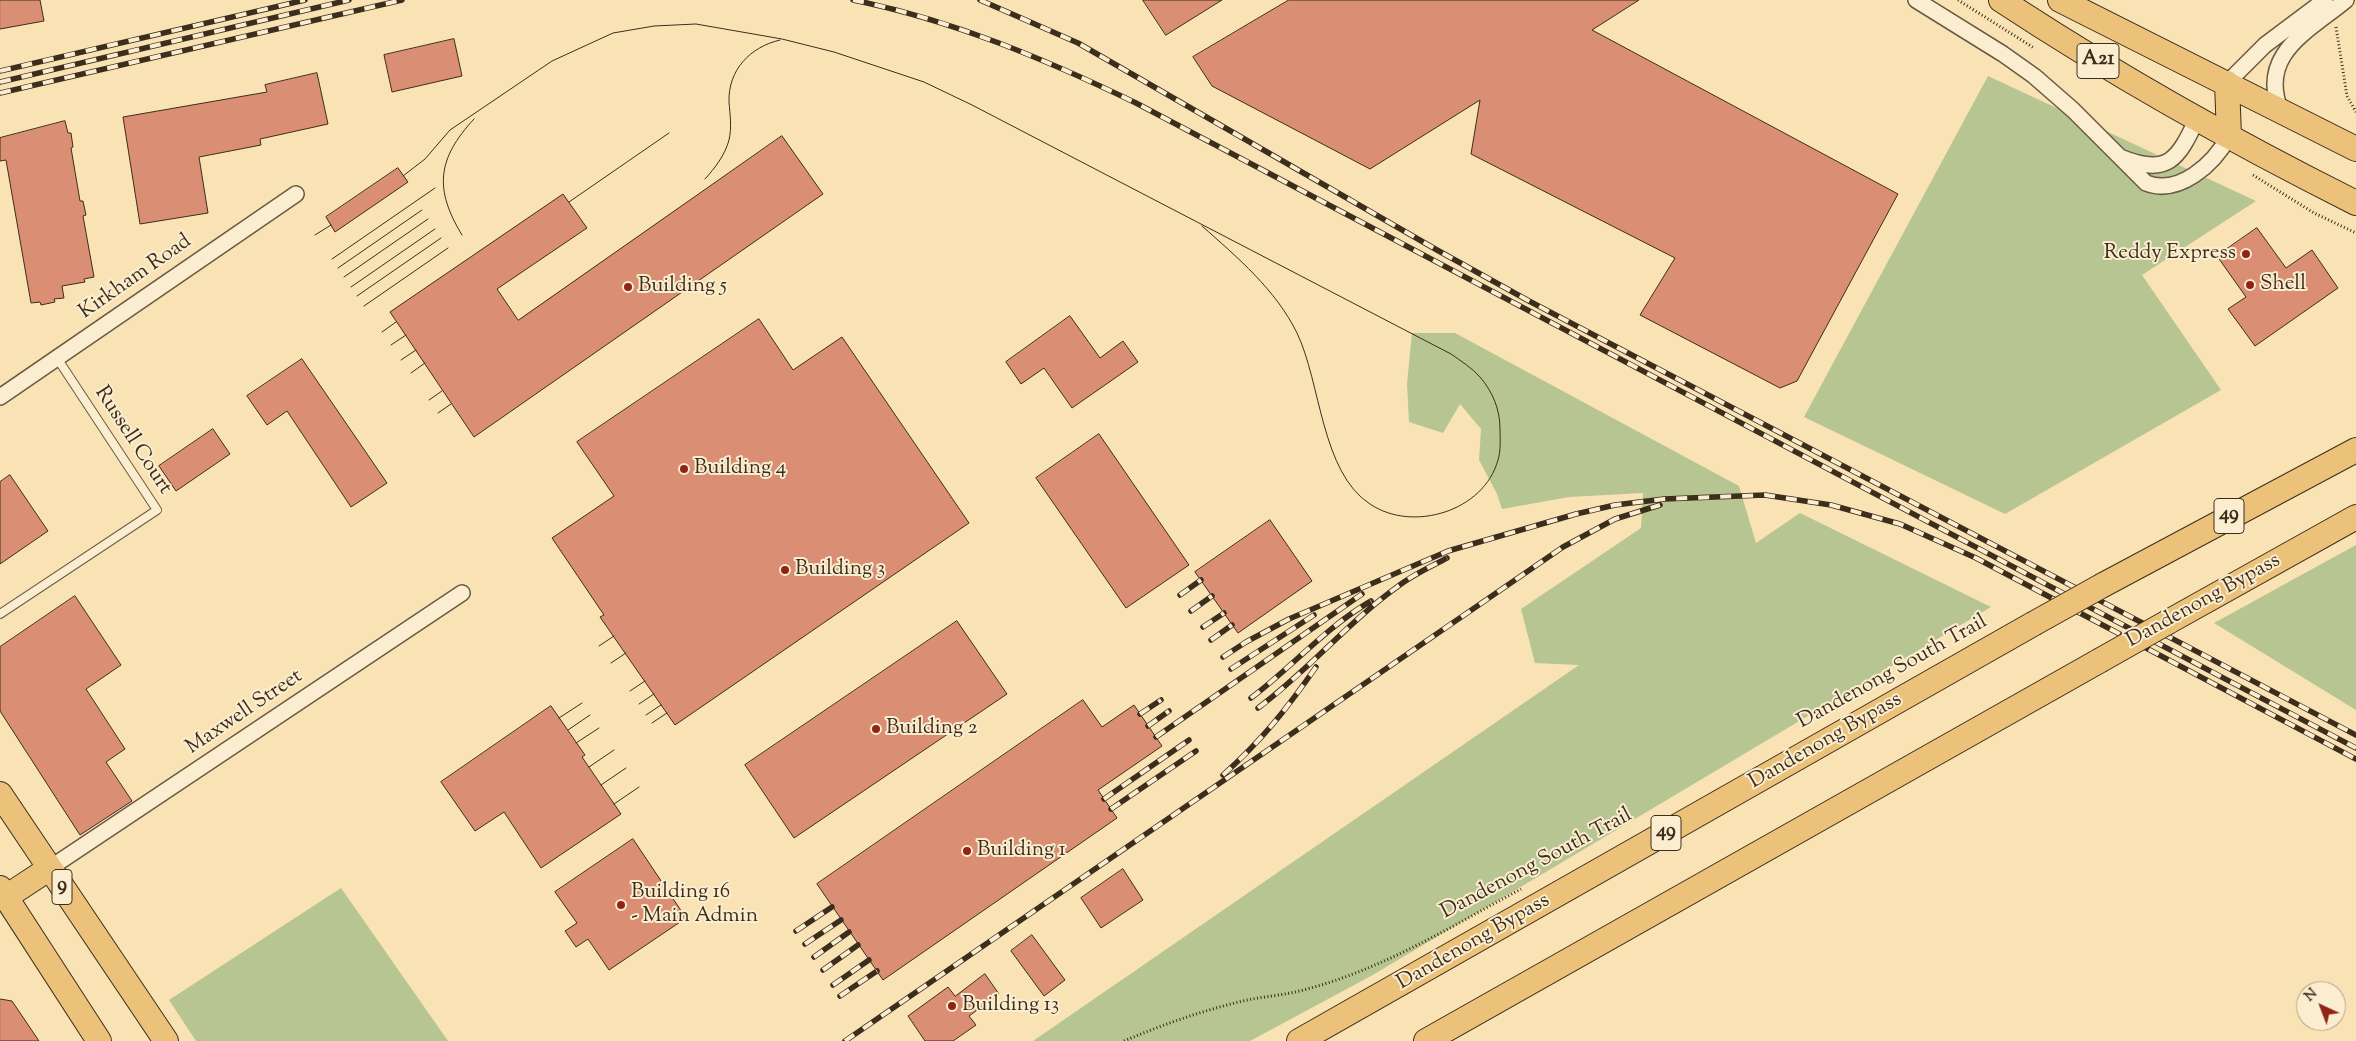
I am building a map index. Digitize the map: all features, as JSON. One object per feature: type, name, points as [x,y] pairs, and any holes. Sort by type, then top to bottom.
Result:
[{"type":"highway","name":"A21","points":[[2001,0],[2124,77],[2197,119],[2356,203]]},
{"type":"highway","name":"A21","points":[[2060,0],[2356,149]]},
{"type":"highway","points":[[2197,119],[2227,83]]},
{"type":"highway","points":[[2227,83],[2229,136]]},
{"type":"highway","name":"Dandenong Bypass","points":[[1299,1041],[2033,624],[2356,450]]},
{"type":"highway","name":"Dandenong Bypass","points":[[1426,1041],[2356,517]]},
{"type":"highway","name":"9","points":[[0,794],[166,1041]]},
{"type":"highway","points":[[50,868],[3,893],[99,1041]]},
{"type":"street","points":[[1916,0],[1996,49],[2034,76],[2072,110],[2146,183],[2165,186],[2187,178],[2210,163],[2229,136]]},
{"type":"street","points":[[2227,83],[2265,45],[2325,0]]},
{"type":"street","points":[[2281,112],[2274,88],[2278,62],[2302,35],[2346,0]]},
{"type":"street","points":[[2117,155],[2140,163],[2158,165],[2170,162],[2181,151],[2197,119]]},
{"type":"street","name":"Kirkham Road","points":[[0,397],[296,194]]},
{"type":"street","name":"Maxwell Street","points":[[50,868],[462,593]]},
{"type":"lane","name":"Russell Court","points":[[0,614],[157,510],[57,358]]},
{"type":"path","points":[[2341,22],[2336,27],[2340,59],[2347,96],[2351,107],[2356,112]]},
{"type":"path","name":"Dandenong South Trail","points":[[1124,1041],[1175,1020],[1246,1000],[1307,989],[1362,970],[1410,949],[1524,888]]},
{"type":"green space","points":[[1988,76],[2256,201],[2142,275],[2221,390],[2005,514],[1804,417]]},
{"type":"green space","points":[[1412,333],[1455,333],[1739,486],[1756,543],[1800,513],[1991,607],[1371,976],[1250,1041],[1033,1041],[1579,665],[1535,663],[1521,609],[1641,528],[1643,493],[1569,497],[1502,509],[1497,494],[1479,460],[1481,429],[1460,404],[1443,433],[1409,422],[1407,384]]},
{"type":"green space","points":[[2356,545],[2356,710],[2214,623]]},
{"type":"green space","points":[[341,888],[448,1041],[196,1041],[169,1000]]},
{"type":"building","points":[[0,0],[40,0],[44,21],[0,29]]},
{"type":"building","points":[[1143,0],[1222,0],[1166,35]]},
{"type":"building","points":[[1289,0],[1639,0],[1592,30],[1898,194],[1797,381],[1780,388],[1640,315],[1675,258],[1471,154],[1480,100],[1370,169],[1212,86],[1193,57]]},
{"type":"building","points":[[454,39],[462,76],[392,92],[384,55]]},
{"type":"building","points":[[317,73],[328,124],[260,139],[261,145],[199,157],[208,213],[140,224],[123,117],[267,92],[265,85]]},
{"type":"building","points":[[65,121],[68,133],[71,133],[73,147],[71,148],[80,201],[83,201],[86,215],[83,216],[94,277],[84,279],[85,282],[62,286],[64,298],[54,299],[55,302],[41,305],[40,302],[31,303],[6,160],[0,161],[0,138]]},
{"type":"building","name":"Building 5","points":[[782,136],[823,194],[474,437],[390,312],[563,194],[587,228],[497,289],[518,320]]},
{"type":"building","points":[[398,168],[408,182],[335,232],[326,217]]},
{"type":"building","points":[[2257,228],[2286,268],[2312,250],[2338,288],[2255,346],[2228,309],[2246,297],[2217,256]]},
{"type":"building","points":[[1070,316],[1100,358],[1123,341],[1138,362],[1072,408],[1044,368],[1021,384],[1006,362]]},
{"type":"building","points":[[759,319],[793,370],[842,337],[969,523],[675,725],[600,617],[604,615],[552,538],[614,496],[577,442]]},
{"type":"building","points":[[302,359],[387,483],[351,507],[287,411],[267,425],[247,396]]},
{"type":"building","points":[[213,429],[230,454],[176,491],[159,466]]},
{"type":"building","points":[[1099,434],[1189,565],[1126,608],[1036,478]]},
{"type":"building","points":[[10,475],[48,531],[0,564],[0,482]]},
{"type":"building","points":[[1270,520],[1312,581],[1238,633],[1195,572]]},
{"type":"building","points":[[75,596],[121,665],[86,689],[125,749],[106,762],[132,801],[80,835],[0,711],[0,647]]},
{"type":"building","name":"Building 2","points":[[957,621],[1007,694],[794,838],[745,765]]},
{"type":"building","name":"Building 1","points":[[1083,700],[1102,727],[1134,705],[1162,746],[1098,790],[1117,818],[883,980],[817,884]]},
{"type":"building","points":[[551,706],[585,755],[582,757],[621,814],[541,868],[504,812],[475,831],[441,782]]},
{"type":"building","name":"Building 16 - Main Admin","points":[[633,839],[686,918],[609,970],[588,939],[576,947],[565,931],[577,923],[555,892]]},
{"type":"building","points":[[1123,869],[1143,900],[1101,928],[1081,898]]},
{"type":"building","points":[[1032,935],[1065,980],[1044,996],[1011,951]]},
{"type":"building","name":"Building 13","points":[[985,974],[999,994],[969,1016],[976,1025],[953,1041],[925,1041],[908,1016],[948,987],[955,996]]},
{"type":"building","points":[[0,999],[12,1001],[39,1041],[0,1041]]},
{"type":"tram line","points":[[403,176],[425,159],[450,130],[552,61],[613,33],[654,26],[696,24],[782,39],[834,52],[924,82],[972,105],[1451,354],[1474,371],[1485,383],[1495,402],[1499,415],[1500,452],[1498,460],[1490,478],[1478,492],[1463,504],[1445,512],[1426,516],[1406,517],[1387,513],[1370,504],[1354,490],[1341,471],[1332,449],[1305,353],[1288,317],[1255,275],[1202,226]]},
{"type":"tram line","points":[[705,179],[719,161],[729,140],[731,126],[730,90],[737,70],[750,54],[769,43],[780,40]]},
{"type":"tram line","points":[[462,235],[447,203],[444,175],[447,161],[453,148],[474,119]]},
{"type":"tram line","points":[[569,202],[669,133]]},
{"type":"tram line","points":[[332,259],[435,188]]},
{"type":"tram line","points":[[338,268],[422,210]]},
{"type":"tram line","points":[[344,277],[428,219]]},
{"type":"tram line","points":[[315,235],[331,225]]},
{"type":"tram line","points":[[351,287],[435,229]]},
{"type":"tram line","points":[[357,296],[441,238]]},
{"type":"tram line","points":[[364,306],[448,248]]},
{"type":"tram line","points":[[382,332],[396,322]]},
{"type":"tram line","points":[[391,345],[406,335]]},
{"type":"tram line","points":[[401,360],[416,350]]},
{"type":"tram line","points":[[411,373],[425,363]]},
{"type":"tram line","points":[[429,400],[442,391]]},
{"type":"tram line","points":[[438,413],[451,404]]},
{"type":"tram line","points":[[599,646],[614,636]]},
{"type":"tram line","points":[[611,663],[626,653]]},
{"type":"tram line","points":[[630,691],[645,681]]},
{"type":"tram line","points":[[639,704],[654,694]]},
{"type":"tram line","points":[[559,718],[582,703]]},
{"type":"tram line","points":[[646,715],[661,705]]},
{"type":"tram line","points":[[652,723],[667,713]]},
{"type":"tram line","points":[[568,730],[590,715]]},
{"type":"tram line","points":[[576,743],[599,728]]},
{"type":"tram line","points":[[589,767],[614,750]]},
{"type":"tram line","points":[[601,785],[626,768]]},
{"type":"tram line","points":[[614,804],[639,787]]},
{"type":"railway","points":[[0,71],[305,0]]},
{"type":"railway","points":[[0,82],[349,0]]},
{"type":"railway","points":[[0,93],[402,0]]},
{"type":"railway","points":[[853,0],[926,18],[998,42],[1136,103],[2356,748]]},
{"type":"railway","points":[[980,0],[1078,43],[1529,301],[2356,735]]},
{"type":"railway","points":[[1223,657],[1246,642],[1289,619],[1448,551],[1576,514],[1615,505],[1664,499],[1765,495],[1831,505],[1900,524],[1976,558],[2356,759]]},
{"type":"railway","points":[[845,1041],[1563,547],[1615,519],[1660,505]]},
{"type":"railway","points":[[1258,708],[1294,679],[1344,631],[1379,601],[1421,571],[1447,558]]},
{"type":"railway","points":[[1180,595],[1201,580]]},
{"type":"railway","points":[[1156,737],[1362,594]]},
{"type":"railway","points":[[1191,611],[1212,596]]},
{"type":"railway","points":[[1251,698],[1324,635],[1371,601]]},
{"type":"railway","points":[[1203,627],[1224,613]]},
{"type":"railway","points":[[1231,669],[1314,615]]},
{"type":"railway","points":[[1211,640],[1232,625]]},
{"type":"railway","points":[[1223,775],[1273,724],[1316,667]]},
{"type":"railway","points":[[1140,714],[1161,700]]},
{"type":"railway","points":[[1148,726],[1169,711]]},
{"type":"railway","points":[[1104,799],[1189,740]]},
{"type":"railway","points":[[1111,809],[1196,751]]},
{"type":"railway","points":[[796,931],[832,907]]},
{"type":"railway","points":[[805,944],[841,920]]},
{"type":"railway","points":[[814,957],[849,932]]},
{"type":"railway","points":[[823,970],[858,945]]},
{"type":"railway","points":[[833,985],[869,960]]},
{"type":"railway","points":[[840,996],[877,971]]},
{"type":"place","name":"Reddy Express","points":[[2246,254]]},
{"type":"place","name":"Shell","points":[[2250,285]]},
{"type":"place","name":"Building 5","points":[[628,287]]},
{"type":"place","name":"Building 4","points":[[684,469]]},
{"type":"place","name":"Building 3","points":[[785,570]]},
{"type":"place","name":"Building 2","points":[[876,729]]},
{"type":"place","name":"Building 1","points":[[967,851]]},
{"type":"place","name":"Building 16 - Main Admin","points":[[621,905]]},
{"type":"place","name":"Building 13","points":[[952,1006]]}]
